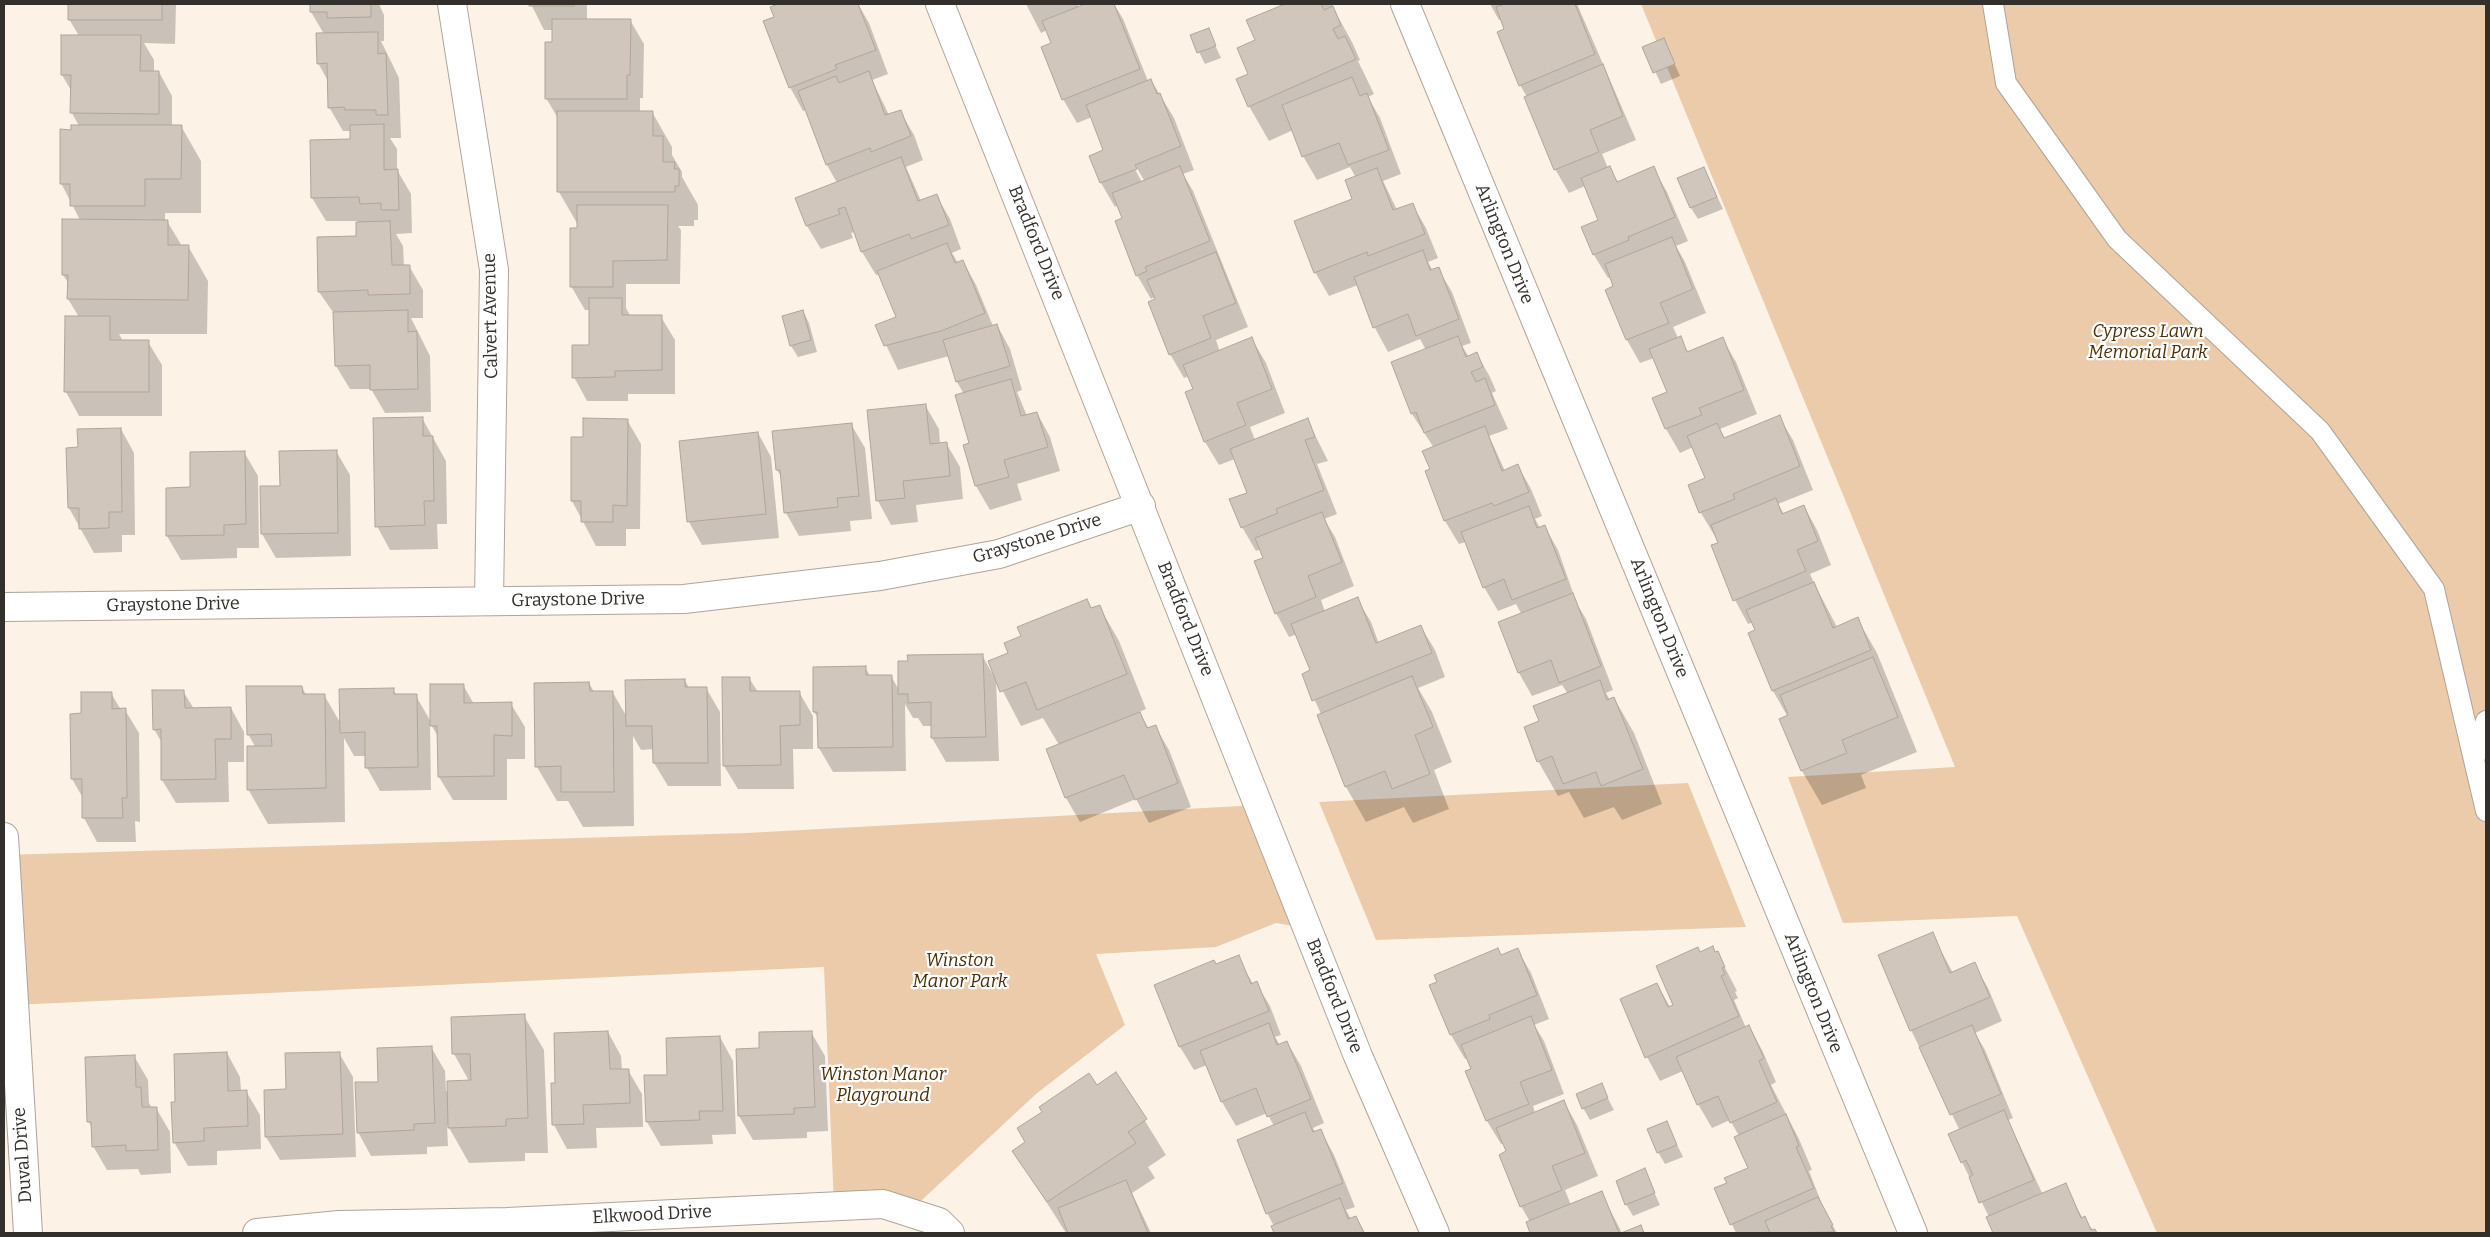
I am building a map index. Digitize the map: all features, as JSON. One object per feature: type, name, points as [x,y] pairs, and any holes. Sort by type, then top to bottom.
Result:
[{"type":"street","name":"Calvert Avenue","points":[[452,4],[494,270],[489,601]]},
{"type":"street","name":"Bradford Drive","points":[[940,4],[1358,1056],[1435,1233]]},
{"type":"street","name":"Arlington Drive","points":[[1405,4],[1913,1233]]},
{"type":"street","name":"Graystone Drive","points":[[4,606],[684,598],[880,576],[999,554],[1141,506]]},
{"type":"street","name":"Duval Drive","points":[[4,837],[28,1233]]},
{"type":"street","name":"Elkwood Drive","points":[[257,1233],[339,1225],[509,1228],[883,1204],[939,1222],[950,1233]]},
{"type":"lane","points":[[1992,4],[2006,83],[2117,239],[2320,431],[2434,589],[2486,811]]},
{"type":"lane","points":[[2474,760],[2486,721]]},
{"type":"green space","name":"Cypress Lawn Memorial Park","points":[[1641,4],[2486,4],[2486,1233],[2157,1233],[2017,916],[1843,923],[1788,777],[1955,767]]},
{"type":"green space","points":[[1688,783],[1746,927],[1376,940],[1319,802]]},
{"type":"green space","name":"Winston Manor Park","points":[[1259,805],[1307,928],[1276,923],[1216,947],[1096,954],[1125,1025],[1036,1094],[909,1212],[834,1206],[824,967],[13,1005],[4,855],[747,833]]},
{"type":"building","points":[[68,4],[162,4],[162,20],[68,20]]},
{"type":"building","points":[[310,4],[371,4],[371,17],[327,18],[327,12],[310,12]]},
{"type":"building","points":[[529,4],[574,4],[574,6],[529,6]]},
{"type":"building","points":[[778,4],[858,4],[876,50],[835,65],[837,69],[789,88],[763,21],[774,17],[770,7]]},
{"type":"building","points":[[1085,4],[1114,4],[1140,69],[1062,100],[1041,47],[1051,43],[1042,21]]},
{"type":"building","points":[[1285,4],[1321,4],[1324,10],[1333,6],[1341,25],[1333,29],[1338,39],[1345,36],[1356,59],[1248,107],[1236,79],[1248,74],[1237,48],[1255,40],[1246,20]]},
{"type":"building","points":[[1505,4],[1575,4],[1595,54],[1519,86],[1497,32],[1504,29],[1496,7]]},
{"type":"building","points":[[552,19],[631,19],[630,75],[627,75],[627,99],[545,99],[545,42],[552,42]]},
{"type":"building","points":[[1209,28],[1216,46],[1197,53],[1190,35]]},
{"type":"building","points":[[378,32],[378,54],[386,53],[388,115],[376,115],[376,110],[345,110],[344,107],[328,108],[327,63],[317,64],[316,33]]},
{"type":"building","points":[[61,35],[141,35],[140,71],[159,71],[159,114],[70,113],[71,75],[61,75]]},
{"type":"building","points":[[1664,38],[1675,64],[1653,73],[1642,47]]},
{"type":"building","points":[[1603,64],[1623,116],[1590,130],[1599,152],[1554,170],[1524,97]]},
{"type":"building","points":[[869,71],[885,115],[901,110],[911,136],[871,152],[870,148],[826,165],[798,91],[836,76],[839,83]]},
{"type":"building","points":[[1352,77],[1360,96],[1367,93],[1389,150],[1348,165],[1339,143],[1302,157],[1282,105]]},
{"type":"building","points":[[1151,79],[1157,94],[1160,93],[1181,146],[1135,165],[1137,169],[1100,183],[1089,156],[1103,150],[1086,105]]},
{"type":"building","points":[[557,111],[653,111],[653,136],[663,136],[663,162],[675,162],[674,169],[679,169],[679,186],[675,186],[675,192],[557,192]]},
{"type":"building","points":[[384,124],[384,170],[398,169],[399,210],[381,210],[381,203],[360,204],[359,197],[311,198],[310,140],[350,139],[350,125]]},
{"type":"building","points":[[71,125],[182,125],[181,179],[145,179],[145,206],[70,206],[70,184],[60,184],[60,129],[71,130]]},
{"type":"building","points":[[901,157],[918,201],[937,194],[949,225],[911,239],[909,234],[861,252],[845,207],[838,209],[840,214],[806,226],[795,198]]},
{"type":"building","points":[[1180,166],[1210,241],[1145,267],[1147,271],[1136,276],[1115,221],[1122,218],[1112,193]]},
{"type":"building","points":[[1610,166],[1617,182],[1654,166],[1675,217],[1628,237],[1629,240],[1593,255],[1581,227],[1598,220],[1581,178]]},
{"type":"building","points":[[1704,167],[1717,197],[1690,208],[1677,178]]},
{"type":"building","points":[[1377,168],[1393,210],[1413,203],[1425,234],[1368,256],[1367,252],[1314,273],[1294,221],[1352,199],[1345,180]]},
{"type":"building","points":[[577,205],[668,205],[667,260],[613,261],[613,287],[570,287],[570,228],[577,228]]},
{"type":"building","points":[[62,219],[168,220],[168,245],[189,245],[188,300],[67,299],[68,275],[62,275]]},
{"type":"building","points":[[390,221],[392,265],[410,265],[410,294],[368,295],[368,290],[318,292],[317,237],[356,236],[356,222]]},
{"type":"building","points":[[1672,237],[1693,289],[1660,303],[1669,323],[1626,340],[1605,290],[1613,286],[1605,264]]},
{"type":"building","points":[[947,243],[955,263],[963,260],[985,313],[941,331],[884,346],[875,325],[896,317],[877,271]]},
{"type":"building","points":[[1423,250],[1430,270],[1439,267],[1459,319],[1416,336],[1408,314],[1373,328],[1354,277]]},
{"type":"building","points":[[1216,252],[1236,303],[1203,316],[1211,338],[1169,355],[1148,302],[1155,299],[1147,280]]},
{"type":"building","points":[[589,298],[622,298],[622,315],[662,315],[662,370],[615,371],[615,377],[572,378],[572,345],[589,345]]},
{"type":"building","points":[[408,310],[408,332],[417,331],[418,389],[370,390],[370,365],[335,366],[333,312]]},
{"type":"building","points":[[803,310],[811,340],[790,346],[782,316]]},
{"type":"building","points":[[65,316],[110,316],[110,340],[149,340],[149,392],[64,392]]},
{"type":"building","points":[[997,324],[1010,366],[956,382],[943,340]]},
{"type":"building","points":[[1458,336],[1466,357],[1477,352],[1483,367],[1471,372],[1476,382],[1485,378],[1495,405],[1424,433],[1416,412],[1411,414],[1391,362]]},
{"type":"building","points":[[1681,336],[1687,352],[1723,337],[1744,390],[1699,408],[1702,415],[1665,429],[1652,398],[1667,392],[1649,349]]},
{"type":"building","points":[[1252,337],[1272,389],[1237,403],[1246,425],[1204,442],[1185,392],[1193,389],[1183,365]]},
{"type":"building","points":[[1011,379],[1021,416],[1037,412],[1048,447],[1004,460],[1009,477],[975,486],[963,445],[969,443],[955,395]]},
{"type":"building","points":[[926,404],[930,444],[947,442],[950,476],[903,481],[905,498],[876,501],[867,410]]},
{"type":"building","points":[[1780,415],[1800,466],[1733,494],[1735,499],[1699,513],[1688,485],[1705,478],[1687,436],[1717,423],[1724,438]]},
{"type":"building","points":[[423,417],[423,436],[433,436],[434,501],[424,501],[425,525],[375,527],[373,418]]},
{"type":"building","points":[[583,418],[628,419],[627,506],[613,505],[613,522],[581,522],[581,501],[571,501],[571,437],[583,437]]},
{"type":"building","points":[[1308,418],[1315,437],[1305,440],[1324,490],[1276,509],[1278,513],[1241,528],[1229,499],[1247,493],[1230,449]]},
{"type":"building","points":[[852,423],[859,496],[837,498],[838,507],[784,513],[780,470],[776,470],[772,431]]},
{"type":"building","points":[[1485,426],[1502,471],[1518,464],[1529,492],[1494,506],[1492,503],[1444,521],[1425,471],[1430,469],[1422,451]]},
{"type":"building","points":[[121,428],[122,512],[109,512],[109,528],[79,529],[79,508],[68,508],[66,448],[78,447],[77,429]]},
{"type":"building","points":[[758,432],[766,514],[687,522],[679,441]]},
{"type":"building","points":[[337,450],[338,533],[261,534],[260,486],[280,486],[279,451]]},
{"type":"building","points":[[245,451],[246,524],[224,525],[224,535],[166,536],[166,488],[190,487],[190,452]]},
{"type":"building","points":[[1776,498],[1782,514],[1804,505],[1818,541],[1797,550],[1806,571],[1733,601],[1711,545],[1718,543],[1711,525]]},
{"type":"building","points":[[1529,506],[1537,528],[1545,525],[1566,579],[1512,600],[1504,579],[1483,588],[1461,532]]},
{"type":"building","points":[[1322,512],[1342,562],[1308,576],[1316,597],[1275,614],[1254,561],[1263,558],[1255,538]]},
{"type":"building","points":[[1814,582],[1833,628],[1858,617],[1871,650],[1772,691],[1748,633],[1755,630],[1746,610]]},
{"type":"building","points":[[1573,593],[1601,666],[1559,683],[1551,660],[1518,673],[1498,622]]},
{"type":"building","points":[[1358,597],[1376,643],[1421,625],[1432,653],[1312,701],[1302,674],[1310,670],[1291,624]]},
{"type":"building","points":[[1087,599],[1091,608],[1100,605],[1127,674],[1037,710],[1026,682],[1000,692],[988,661],[1008,653],[1004,643],[1021,636],[1017,627]]},
{"type":"building","points":[[983,654],[986,737],[931,738],[931,702],[908,703],[908,694],[898,694],[898,661],[908,661],[907,655]]},
{"type":"building","points":[[1873,657],[1898,717],[1842,740],[1847,753],[1801,771],[1779,719],[1788,715],[1780,695]]},
{"type":"building","points":[[866,666],[866,675],[892,675],[893,747],[818,748],[817,712],[813,712],[813,667]]},
{"type":"building","points":[[1412,676],[1433,727],[1415,735],[1430,774],[1392,789],[1385,771],[1345,787],[1317,715]]},
{"type":"building","points":[[722,677],[750,677],[750,691],[800,691],[800,725],[780,726],[781,765],[723,766]]},
{"type":"building","points":[[685,679],[685,687],[707,687],[708,763],[653,763],[652,726],[626,726],[625,680]]},
{"type":"building","points":[[1600,680],[1607,700],[1614,697],[1643,769],[1601,786],[1596,772],[1563,784],[1552,756],[1537,762],[1524,727],[1539,721],[1533,706]]},
{"type":"building","points":[[589,682],[590,691],[613,691],[614,792],[561,792],[561,766],[535,767],[534,683]]},
{"type":"building","points":[[430,684],[464,684],[464,703],[512,702],[512,736],[494,735],[494,776],[438,777],[437,726],[430,726]]},
{"type":"building","points":[[246,686],[302,686],[303,694],[325,694],[326,788],[247,790],[247,746],[272,746],[271,734],[247,735]]},
{"type":"building","points":[[394,688],[394,694],[417,694],[418,767],[365,768],[365,732],[340,733],[339,689]]},
{"type":"building","points":[[152,690],[184,690],[185,708],[231,707],[231,739],[215,739],[216,779],[161,780],[161,729],[153,730]]},
{"type":"building","points":[[81,692],[112,692],[112,709],[126,708],[127,798],[122,798],[123,818],[82,818],[82,779],[71,779],[70,714],[81,713]]},
{"type":"building","points":[[1140,712],[1147,728],[1156,725],[1178,783],[1135,800],[1124,775],[1065,798],[1046,749]]},
{"type":"building","points":[[1933,932],[1950,973],[1975,962],[1990,997],[1910,1031],[1878,955]]},
{"type":"building","points":[[1713,946],[1715,952],[1718,951],[1725,967],[1722,968],[1725,974],[1721,976],[1739,1016],[1645,1058],[1620,999],[1657,983],[1668,1007],[1673,1005],[1656,966],[1698,947],[1700,952]]},
{"type":"building","points":[[1498,948],[1501,955],[1518,948],[1537,995],[1489,1015],[1490,1019],[1450,1035],[1429,985],[1437,982],[1434,975]]},
{"type":"building","points":[[1239,955],[1251,984],[1257,981],[1269,1011],[1179,1047],[1154,985],[1214,960],[1216,964]]},
{"type":"building","points":[[525,1014],[528,1118],[506,1119],[506,1126],[448,1128],[447,1081],[471,1080],[470,1054],[452,1054],[451,1017]]},
{"type":"building","points":[[1531,1016],[1552,1070],[1520,1082],[1529,1104],[1486,1121],[1465,1071],[1471,1069],[1461,1045]]},
{"type":"building","points":[[1269,1023],[1277,1045],[1287,1041],[1311,1099],[1267,1117],[1256,1088],[1221,1102],[1200,1051]]},
{"type":"building","points":[[1749,1025],[1764,1058],[1759,1061],[1777,1102],[1730,1123],[1718,1096],[1697,1105],[1676,1057]]},
{"type":"building","points":[[1972,1025],[2001,1094],[1950,1115],[1919,1047]]},
{"type":"building","points":[[608,1031],[610,1069],[629,1069],[630,1103],[583,1105],[584,1124],[552,1125],[551,1083],[555,1083],[554,1033]]},
{"type":"building","points":[[812,1031],[815,1107],[794,1108],[794,1114],[738,1116],[736,1049],[759,1048],[759,1032]]},
{"type":"building","points":[[720,1036],[723,1111],[699,1111],[700,1120],[646,1122],[644,1075],[667,1075],[666,1038]]},
{"type":"building","points":[[432,1046],[435,1123],[414,1124],[414,1130],[357,1133],[355,1082],[378,1082],[377,1048]]},
{"type":"building","points":[[227,1052],[228,1091],[247,1090],[248,1126],[204,1128],[204,1141],[173,1143],[171,1102],[175,1102],[174,1054]]},
{"type":"building","points":[[340,1052],[343,1134],[265,1137],[264,1090],[286,1089],[285,1053]]},
{"type":"building","points":[[135,1055],[136,1087],[141,1087],[142,1107],[157,1107],[158,1150],[126,1151],[126,1145],[92,1147],[91,1122],[87,1122],[85,1057]]},
{"type":"building","points":[[1116,1072],[1147,1119],[1128,1132],[1136,1143],[1047,1202],[1012,1151],[1025,1142],[1017,1128],[1042,1112],[1039,1107],[1089,1073],[1097,1085]]},
{"type":"building","points":[[1602,1083],[1608,1098],[1582,1109],[1576,1094]]},
{"type":"building","points":[[1564,1100],[1585,1153],[1552,1166],[1562,1190],[1520,1207],[1499,1155],[1506,1151],[1496,1128]]},
{"type":"building","points":[[2004,1110],[2034,1180],[1979,1203],[1969,1177],[1973,1175],[1966,1160],[1961,1163],[1948,1134]]},
{"type":"building","points":[[1305,1112],[1313,1132],[1321,1129],[1343,1183],[1266,1214],[1237,1140]]},
{"type":"building","points":[[1786,1114],[1799,1146],[1796,1147],[1814,1188],[1730,1225],[1714,1188],[1727,1183],[1724,1178],[1748,1168],[1734,1137]]},
{"type":"building","points":[[1667,1121],[1677,1145],[1657,1153],[1647,1129]]},
{"type":"building","points":[[1645,1168],[1655,1193],[1625,1205],[1616,1181]]},
{"type":"building","points":[[1126,1180],[1148,1233],[1068,1233],[1058,1208]]},
{"type":"building","points":[[2066,1183],[2081,1218],[2085,1216],[2091,1230],[2095,1229],[2097,1233],[1993,1233],[1986,1217]]},
{"type":"building","points":[[1602,1191],[1619,1233],[1530,1233],[1526,1222]]},
{"type":"building","points":[[1818,1197],[1833,1225],[1831,1226],[1834,1232],[1770,1233],[1765,1221]]},
{"type":"building","points":[[1340,1198],[1348,1219],[1356,1216],[1364,1233],[1274,1233],[1271,1226]]},
{"type":"building","points":[[1641,1225],[1644,1233],[1621,1233]]},
{"type":"park label","name":"Winston Manor Playground","points":[[883,1085]]}]
